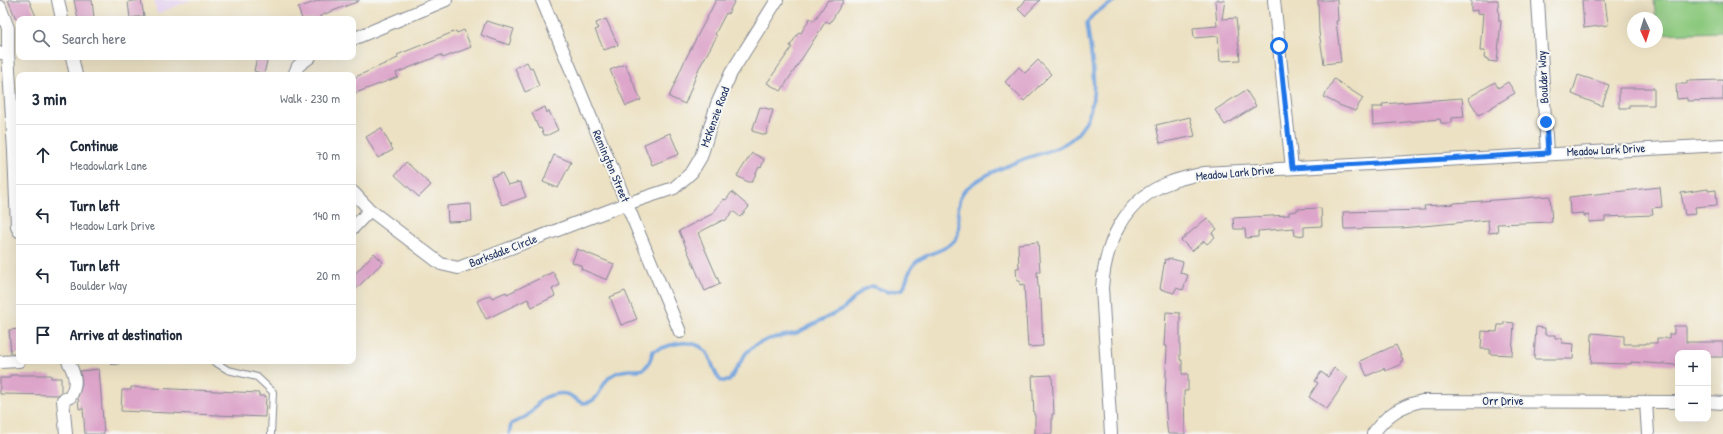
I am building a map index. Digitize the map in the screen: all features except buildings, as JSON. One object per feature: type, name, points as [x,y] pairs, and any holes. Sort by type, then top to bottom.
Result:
[{"type":"street","points":[[58,0],[61,16]]},
{"type":"street","points":[[356,38],[446,0]]},
{"type":"street","name":"Remington Street","points":[[542,0],[680,332]]},
{"type":"street","name":"McKenzie Road","points":[[626,204],[674,188],[692,172],[701,157],[718,104],[732,73],[777,0]]},
{"type":"street","points":[[1274,0],[1292,168]]},
{"type":"street","name":"Boulder Way","points":[[1538,0],[1548,153]]},
{"type":"street","points":[[0,7],[8,28],[4,53],[16,143]]},
{"type":"street","points":[[73,60],[75,72]]},
{"type":"street","points":[[295,72],[298,66],[306,60]]},
{"type":"street","name":"Meadow Lark Drive","points":[[1111,434],[1102,288],[1103,268],[1109,246],[1120,225],[1133,208],[1150,193],[1170,182],[1204,173],[1548,153],[1723,145]]},
{"type":"street","name":"Barksdale Circle","points":[[356,195],[370,210],[441,264],[458,268],[626,204]]},
{"type":"street","points":[[356,225],[370,210]]},
{"type":"street","points":[[0,362],[16,361]]},
{"type":"street","points":[[66,434],[63,400],[70,397],[75,383],[75,375],[70,364]]},
{"type":"street","name":"Orr Drive","points":[[1373,434],[1380,423],[1393,412],[1407,404],[1422,401],[1675,402]]},
{"type":"street","points":[[1646,402],[1648,434]]},
{"type":"street","points":[[1711,402],[1723,402]]},
{"type":"lane","points":[[218,364],[228,370],[257,377],[273,392],[270,434]]},
{"type":"shaded area","points":[[154,0],[191,0],[157,14]]},
{"type":"green space","points":[[1654,0],[1723,0],[1723,32],[1663,34],[1663,12],[1655,12]]},
{"type":"waterway","points":[[509,434],[511,424],[523,419],[544,398],[553,395],[566,394],[582,403],[591,401],[595,398],[611,376],[623,371],[643,369],[647,366],[653,351],[674,344],[695,344],[707,353],[718,378],[721,381],[729,381],[746,353],[755,345],[769,339],[797,333],[843,309],[863,290],[872,286],[888,292],[903,289],[909,272],[916,262],[949,245],[957,237],[959,226],[958,206],[962,194],[967,188],[995,171],[1063,145],[1074,137],[1084,126],[1090,112],[1094,83],[1087,23],[1096,12],[1117,0]]},
{"type":"route","points":[[1279,46],[1292,168],[1548,153],[1546,122]]}]
